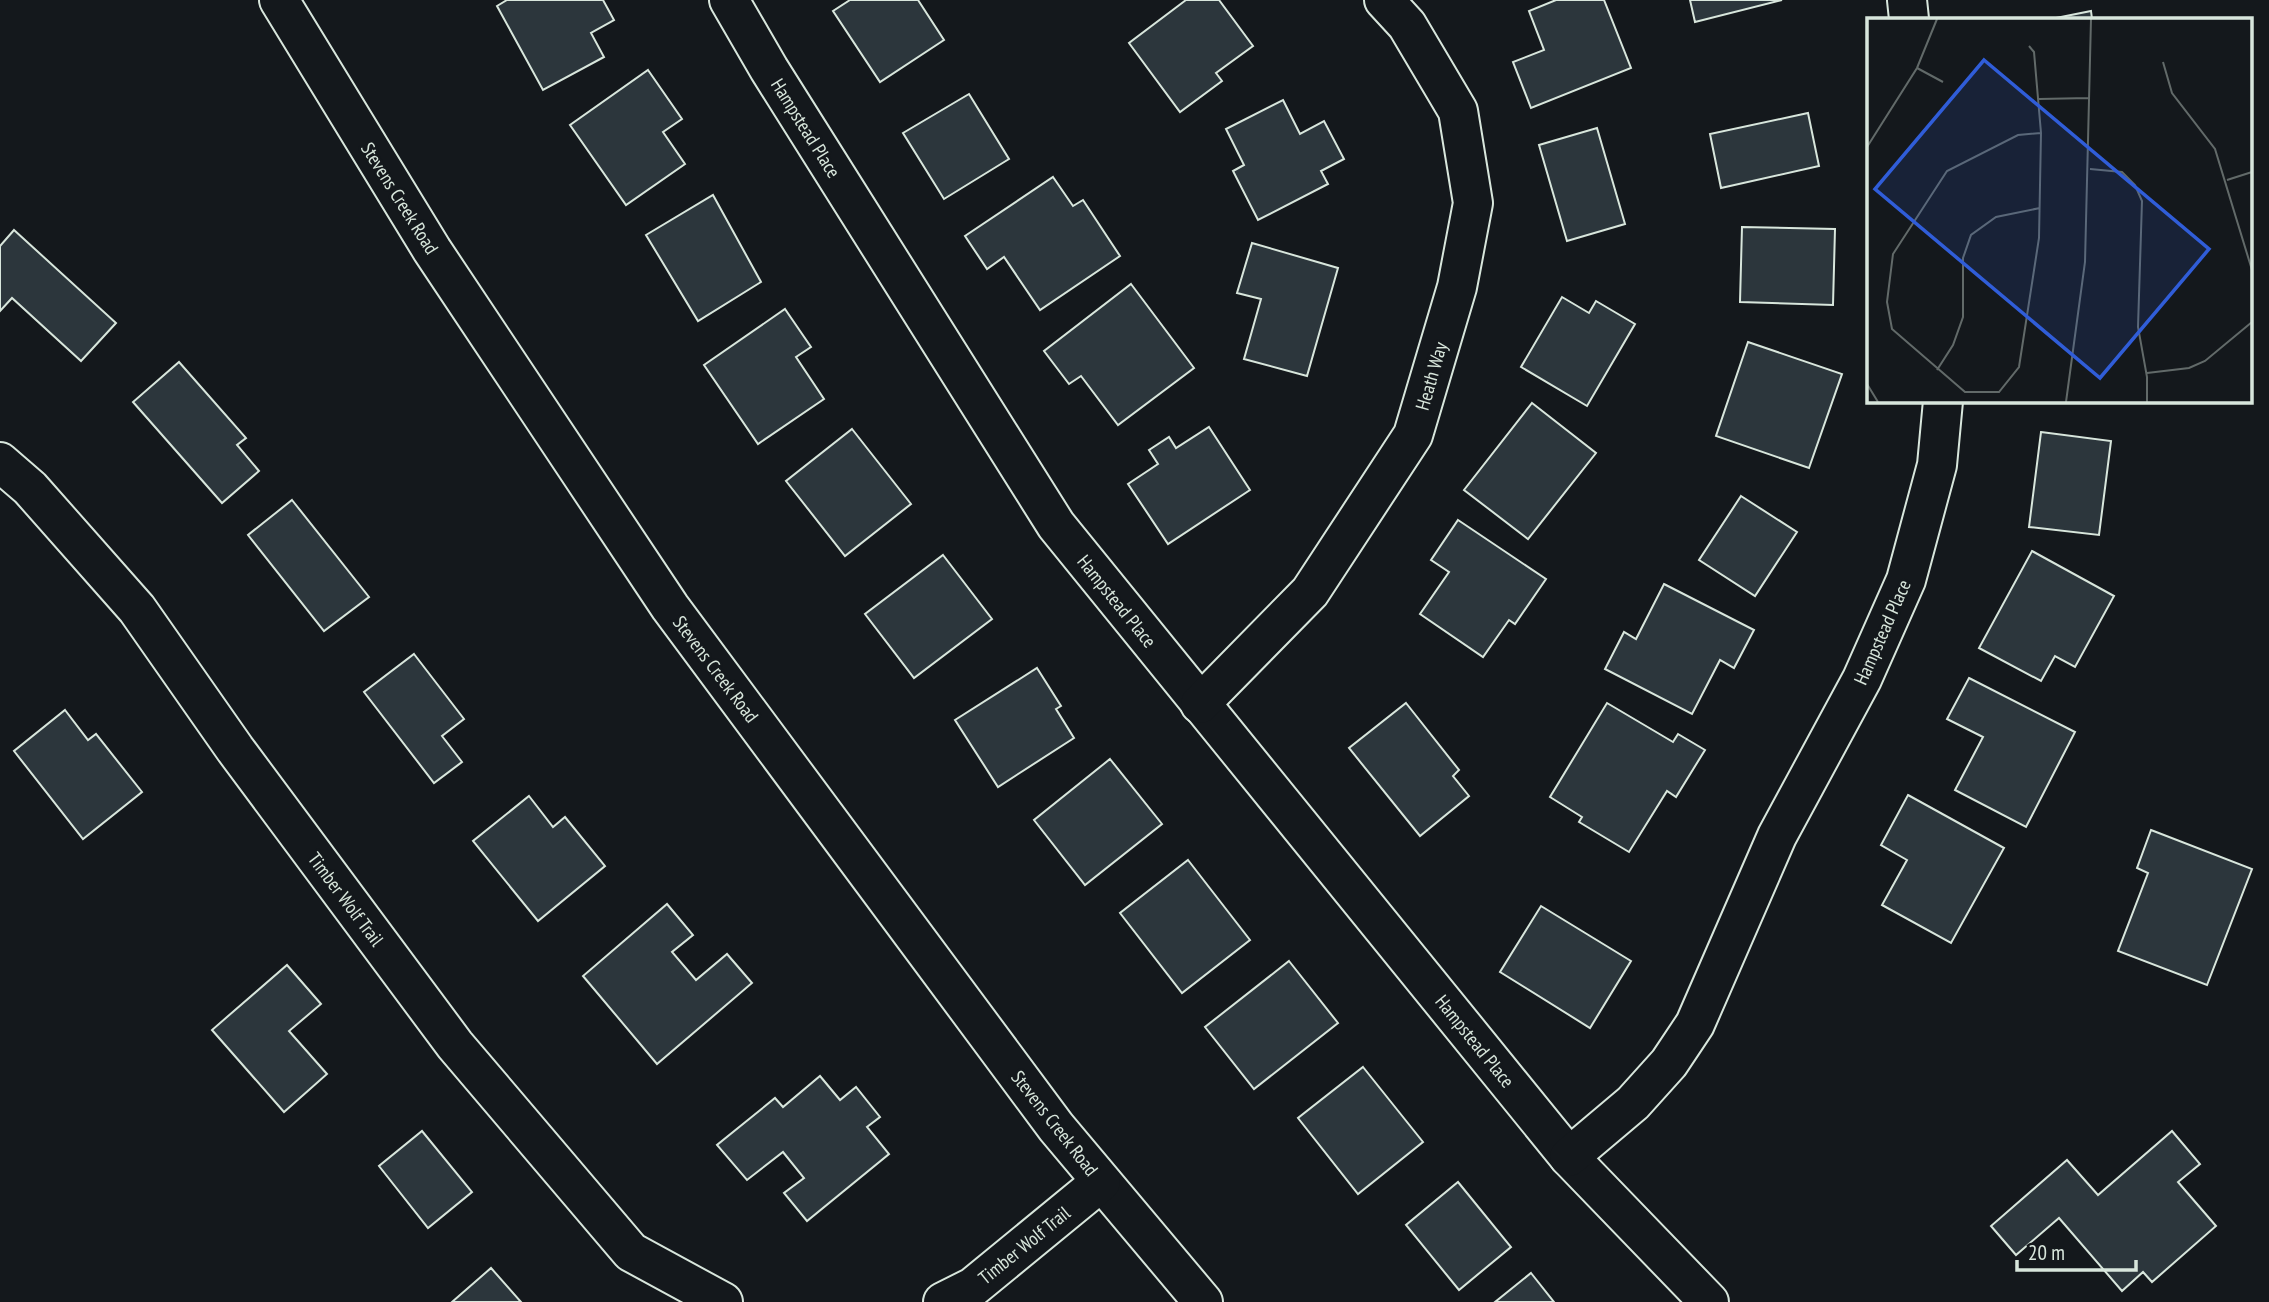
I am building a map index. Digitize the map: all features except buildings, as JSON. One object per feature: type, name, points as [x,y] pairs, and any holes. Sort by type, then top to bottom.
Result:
[{"type":"street","name":"Stevens Creek Road","points":[[279,0],[432,250],[670,607],[1056,1127],[1203,1302]]},
{"type":"street","name":"Hampstead Place","points":[[729,0],[769,69],[1056,525],[1569,1157],[1709,1302]]},
{"type":"street","name":"Heath Way","points":[[1200,704],[1310,592],[1413,435],[1457,287],[1473,203],[1458,111],[1407,24],[1384,0]]},
{"type":"street","points":[[1907,0],[1909,18]]},
{"type":"street","name":"Hampstead Place","points":[[1569,1157],[1633,1103],[1670,1063],[1695,1024],[1777,836],[1862,679],[1906,580],[1937,465],[1942,402]]},
{"type":"street","name":"Timber Wolf Trail","points":[[0,462],[30,488],[137,609],[235,749],[455,1045],[631,1252],[723,1302]]},
{"type":"street","name":"Timber Wolf Trail","points":[[943,1302],[973,1287],[1101,1182]]}]
